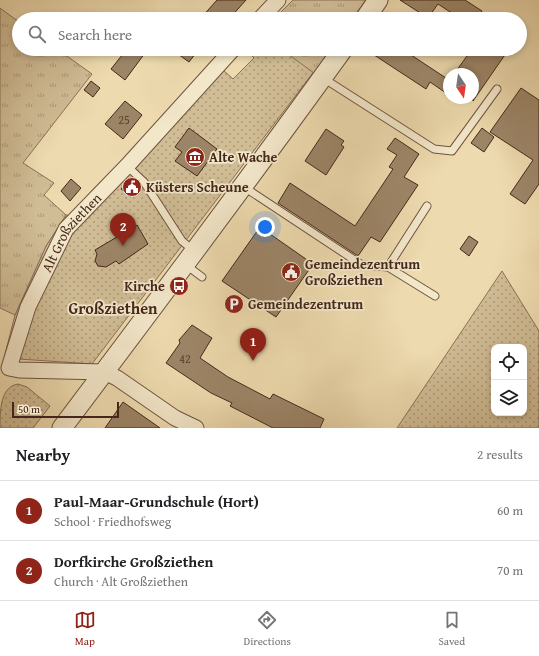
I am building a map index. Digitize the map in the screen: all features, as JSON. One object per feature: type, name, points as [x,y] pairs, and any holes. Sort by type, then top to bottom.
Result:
[{"type":"street","points":[[267,12],[278,0]]},
{"type":"street","points":[[370,12],[378,0]]},
{"type":"street","name":"Alt Großziethen","points":[[104,372],[27,370],[9,368],[28,307],[66,230],[127,166],[226,56]]},
{"type":"street","points":[[62,428],[189,257],[244,187],[338,56]]},
{"type":"street","points":[[104,372],[117,378],[175,418],[196,428]]},
{"type":"lane","points":[[323,78],[434,149],[452,151],[497,89]]},
{"type":"lane","points":[[127,166],[144,182],[182,241],[189,257],[202,277]]},
{"type":"lane","points":[[244,187],[362,265],[388,267],[435,296]]},
{"type":"lane","points":[[388,267],[427,206]]},
{"type":"green space","points":[[293,0],[365,1],[357,12],[281,12]]},
{"type":"green space","points":[[0,8],[12,17],[12,56],[67,56],[92,74],[23,163],[54,183],[44,195],[66,215],[46,246],[15,315],[0,308]]},
{"type":"green space","points":[[252,56],[326,56],[92,364],[4,358],[15,315],[46,246],[66,215],[88,218],[222,69],[233,79],[254,58]]},
{"type":"green space","points":[[291,56],[326,56],[314,73]]},
{"type":"green space","points":[[502,271],[539,331],[539,428],[397,428]]},
{"type":"green space","points":[[18,384],[27,387],[50,406],[33,428],[0,428],[0,414],[4,395],[12,386]]},
{"type":"building","points":[[217,0],[246,0],[235,12],[206,12]]},
{"type":"building","points":[[400,0],[465,0],[482,11],[450,12],[438,4],[432,12],[419,12]]},
{"type":"building","points":[[121,56],[143,56],[125,80],[111,69]]},
{"type":"building","points":[[181,56],[194,56],[189,62]]},
{"type":"building","points":[[376,56],[413,56],[443,76],[443,91],[430,82],[426,89]]},
{"type":"building","points":[[467,56],[504,56],[479,92],[479,68],[458,68]]},
{"type":"building","points":[[91,81],[100,88],[93,97],[84,90]]},
{"type":"building","points":[[521,88],[539,100],[539,184],[525,204],[510,194],[533,160],[490,132]]},
{"type":"building","points":[[125,101],[142,115],[123,139],[105,124]]},
{"type":"building","name":"Alte Wache","points":[[189,128],[217,149],[197,176],[175,161],[182,152],[175,147]]},
{"type":"building","points":[[482,128],[494,137],[484,152],[471,143]]},
{"type":"building","points":[[326,129],[344,141],[341,145],[344,147],[326,175],[305,161]]},
{"type":"building","points":[[395,138],[419,154],[404,177],[418,185],[380,242],[371,237],[358,256],[278,203],[290,183],[355,226],[393,169],[389,167],[397,155],[387,149]]},
{"type":"building","name":"Küsters Scheune","points":[[131,177],[141,186],[131,197],[121,189]]},
{"type":"building","points":[[71,179],[81,188],[70,201],[61,191]]},
{"type":"building","points":[[137,225],[148,244],[119,264],[116,261],[106,267],[98,266],[95,261],[97,254],[95,250]]},
{"type":"building","name":"Gemeindezentrum Großziethen","points":[[260,227],[313,264],[276,317],[222,281]]},
{"type":"building","points":[[469,236],[478,242],[469,256],[460,249]]},
{"type":"building","points":[[192,325],[212,338],[200,358],[228,377],[270,399],[273,394],[324,419],[320,428],[273,428],[230,406],[232,403],[211,393],[166,363],[180,343],[179,340]]},
{"type":"building","points":[[123,402],[160,428],[105,428]]},
{"type":"place","name":"Alte Wache","points":[[195,157]]},
{"type":"place","name":"Küsters Scheune","points":[[132,187]]},
{"type":"place","name":"Dorfkirche Großziethen","points":[[123,246]]},
{"type":"place","name":"Gemeindezentrum Großziethen","points":[[291,272]]},
{"type":"place","name":"Kirche","points":[[179,286]]},
{"type":"place","name":"Gemeindezentrum","points":[[234,304]]},
{"type":"place","name":"Paul-Maar-Grundschule (Hort)","points":[[253,361]]},
{"type":"district","name":"Großziethen","points":[[113,308]]}]
